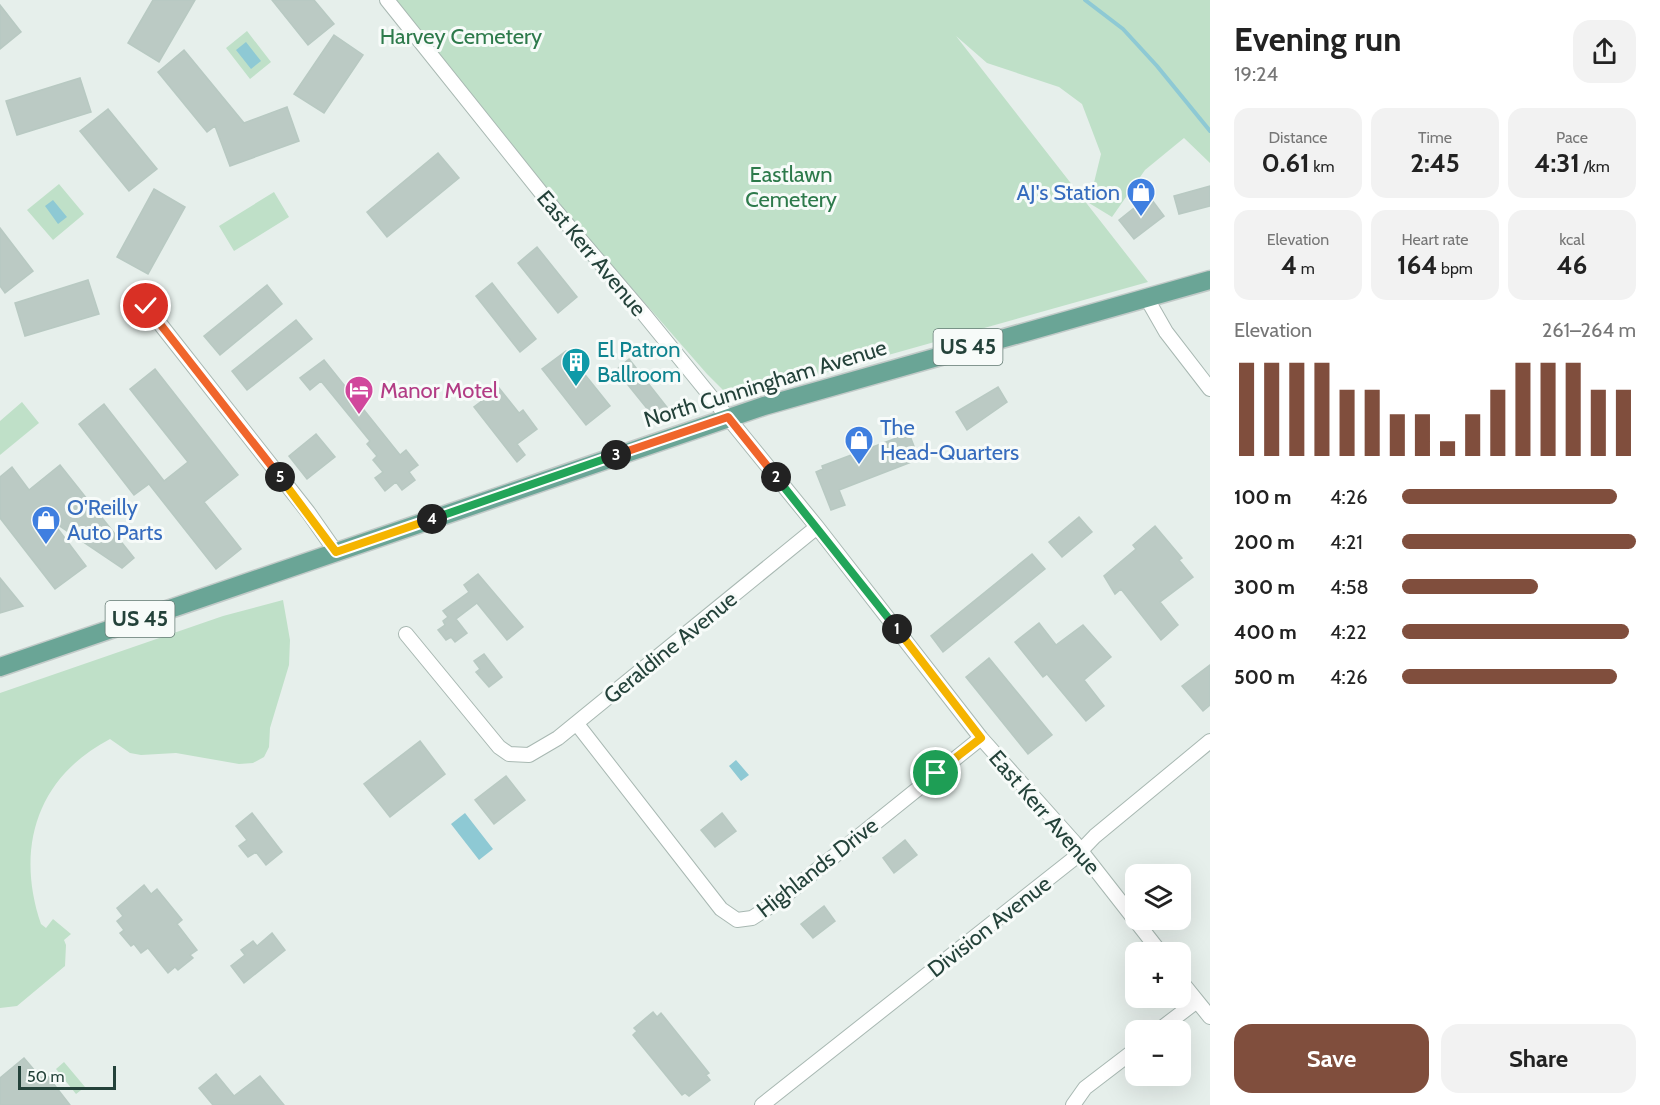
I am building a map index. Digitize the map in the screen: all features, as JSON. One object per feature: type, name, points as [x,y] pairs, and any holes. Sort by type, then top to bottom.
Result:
[{"type":"main road","name":"North Cunningham Avenue","points":[[0,667],[728,417],[864,376],[1210,280]]},
{"type":"street","name":"East Kerr Avenue","points":[[387,0],[555,210],[817,527],[981,738],[1081,852],[1152,942]]},
{"type":"street","points":[[1146,297],[1166,332],[1210,389]]},
{"type":"street","points":[[146,306],[308,512],[336,552]]},
{"type":"street","name":"Geraldine Avenue","points":[[406,634],[499,747],[519,756],[535,753],[577,724],[817,527]]},
{"type":"street","name":"Highlands Drive","points":[[577,724],[721,909],[737,920],[752,918],[777,902],[981,738]]},
{"type":"street","name":"Division Avenue","points":[[770,1103],[1081,852],[1095,836],[1210,741]]},
{"type":"street","points":[[1191,994],[1210,1017]]},
{"type":"street","points":[[1172,1020],[1197,1001]]},
{"type":"street","points":[[1073,1105],[1085,1088],[1125,1057]]},
{"type":"green space","name":"Eastlawn Cemetery","points":[[387,0],[1210,0],[1210,163],[1184,138],[1145,170],[1112,217],[1089,203],[1101,154],[1082,104],[1059,87],[987,63],[956,36],[1148,282],[739,397],[723,390],[707,374],[576,224],[462,82],[456,86]]},
{"type":"green space","points":[[247,31],[271,62],[250,79],[226,48]]},
{"type":"green space","points":[[59,184],[84,214],[53,240],[27,210]]},
{"type":"green space","points":[[274,192],[289,217],[234,251],[219,226]]},
{"type":"green space","points":[[22,402],[39,423],[0,455],[0,421]]},
{"type":"green space","points":[[283,600],[290,640],[289,665],[270,728],[269,747],[264,757],[253,763],[239,764],[176,753],[141,755],[130,753],[110,739],[85,755],[65,773],[49,794],[38,817],[32,842],[31,868],[34,896],[41,924],[46,928],[53,919],[71,934],[64,940],[66,945],[65,966],[17,1006],[0,1008],[0,693],[223,616]]},
{"type":"green space","points":[[64,1062],[85,1087],[76,1094],[56,1069]]},
{"type":"water","points":[[246,42],[261,61],[251,69],[236,50]]},
{"type":"water","points":[[53,200],[67,217],[58,224],[45,206]]},
{"type":"water","points":[[736,760],[749,775],[741,781],[729,766]]},
{"type":"water","points":[[465,813],[493,849],[479,860],[451,824]]},
{"type":"building","points":[[153,0],[195,0],[159,62],[128,43]]},
{"type":"building","points":[[272,0],[314,0],[334,24],[308,45]]},
{"type":"building","points":[[0,5],[21,32],[0,49]]},
{"type":"building","points":[[334,35],[363,55],[324,113],[294,94]]},
{"type":"building","points":[[184,50],[244,123],[287,107],[299,141],[230,166],[215,126],[207,132],[158,72]]},
{"type":"building","points":[[80,78],[91,112],[17,135],[6,101]]},
{"type":"building","points":[[108,109],[157,169],[129,191],[80,131]]},
{"type":"building","points":[[438,153],[459,178],[387,237],[367,212]]},
{"type":"building","points":[[1210,186],[1210,206],[1179,214],[1174,196]]},
{"type":"building","points":[[154,189],[185,207],[148,274],[117,257]]},
{"type":"building","name":"AJ's Station","points":[[1149,196],[1164,216],[1134,239],[1119,220]]},
{"type":"building","points":[[0,228],[33,271],[5,293],[0,286]]},
{"type":"building","points":[[537,247],[577,297],[558,313],[518,263]]},
{"type":"building","points":[[88,280],[99,314],[25,336],[15,303]]},
{"type":"building","points":[[492,283],[536,339],[520,352],[476,296]]},
{"type":"building","points":[[267,285],[282,304],[220,355],[204,336]]},
{"type":"building","points":[[296,320],[312,339],[247,390],[232,371]]},
{"type":"building","name":"El Patron Ballroom","points":[[566,351],[610,406],[586,425],[542,369]]},
{"type":"building","points":[[629,359],[670,411],[653,416],[616,370]]},
{"type":"building","name":"Manor Motel","points":[[324,360],[400,455],[406,450],[418,465],[409,472],[415,480],[402,490],[396,482],[385,491],[375,478],[383,472],[373,460],[377,456],[367,444],[370,441],[321,381],[310,390],[300,378]]},
{"type":"building","points":[[155,369],[238,475],[204,502],[241,549],[216,569],[149,484],[134,495],[79,424],[104,404],[164,481],[188,462],[130,389]]},
{"type":"building","points":[[998,387],[1007,402],[967,430],[956,412]]},
{"type":"building","points":[[499,388],[519,413],[523,410],[537,429],[517,444],[525,455],[517,462],[474,407]]},
{"type":"building","points":[[316,434],[335,457],[307,479],[289,456]]},
{"type":"building","points":[[902,436],[903,438],[910,436],[919,459],[839,490],[845,505],[831,510],[816,472],[823,469],[822,466]]},
{"type":"building","points":[[60,465],[134,558],[122,568],[52,521],[86,566],[55,589],[0,518],[0,477],[12,467],[29,490]]},
{"type":"building","points":[[1079,517],[1092,532],[1062,557],[1049,542]]},
{"type":"building","points":[[1155,526],[1182,558],[1179,560],[1193,577],[1160,602],[1178,625],[1161,640],[1121,589],[1115,594],[1104,576],[1136,549],[1133,545]]},
{"type":"building","points":[[1032,554],[1045,569],[943,652],[931,636]]},
{"type":"building","points":[[478,574],[523,627],[507,640],[477,603],[456,619],[467,633],[455,642],[451,637],[446,640],[438,630],[445,625],[443,621],[448,617],[443,611],[469,592],[464,585]]},
{"type":"building","points":[[0,578],[23,606],[0,613]]},
{"type":"building","points":[[1039,623],[1056,645],[1083,625],[1111,657],[1084,680],[1104,706],[1086,721],[1047,674],[1043,677],[1015,642]]},
{"type":"building","points":[[484,654],[502,677],[489,687],[476,672],[480,669],[474,661]]},
{"type":"building","points":[[989,658],[1052,735],[1028,754],[966,677]]},
{"type":"building","points":[[1210,665],[1210,705],[1203,711],[1182,686]]},
{"type":"building","points":[[420,741],[445,774],[390,817],[364,784]]},
{"type":"building","points":[[506,776],[525,800],[494,824],[475,800]]},
{"type":"building","points":[[252,813],[282,852],[266,865],[256,852],[248,857],[239,846],[247,840],[236,826]]},
{"type":"building","points":[[722,813],[736,831],[715,847],[701,830]]},
{"type":"building","points":[[905,840],[917,855],[894,873],[883,858]]},
{"type":"building","points":[[144,885],[151,894],[157,889],[182,920],[177,924],[197,950],[190,955],[193,958],[178,970],[175,967],[168,973],[148,948],[141,953],[134,944],[131,946],[120,933],[124,930],[117,921],[123,916],[117,908]]},
{"type":"building","points":[[824,906],[835,921],[813,938],[801,924]]},
{"type":"building","points":[[272,933],[285,950],[244,983],[231,966],[245,955],[241,950],[253,941],[257,946]]},
{"type":"building","points":[[653,1012],[657,1017],[661,1013],[709,1073],[706,1075],[710,1080],[689,1096],[685,1093],[682,1095],[633,1035],[637,1031],[634,1028]]},
{"type":"building","points":[[24,1058],[41,1078],[46,1074],[70,1105],[0,1105],[0,1078]]},
{"type":"building","points":[[216,1074],[234,1096],[260,1076],[284,1105],[213,1105],[199,1088]]},
{"type":"waterway","points":[[1085,0],[1123,29],[1157,66],[1210,131]]},
{"type":"place","name":"AJ's Station","points":[[1141,218]]},
{"type":"place","name":"El Patron Ballroom","points":[[576,388]]},
{"type":"place","name":"Manor Motel","points":[[359,416]]},
{"type":"place","name":"The Head-Quarters","points":[[859,466]]},
{"type":"place","name":"O'Reilly Auto Parts","points":[[46,546]]},
{"type":"route","points":[[146,306],[308,512],[336,552],[728,417],[817,527],[981,738],[936,773]]},
{"type":"park label","name":"Harvey Cemetery","points":[[461,36]]}]
